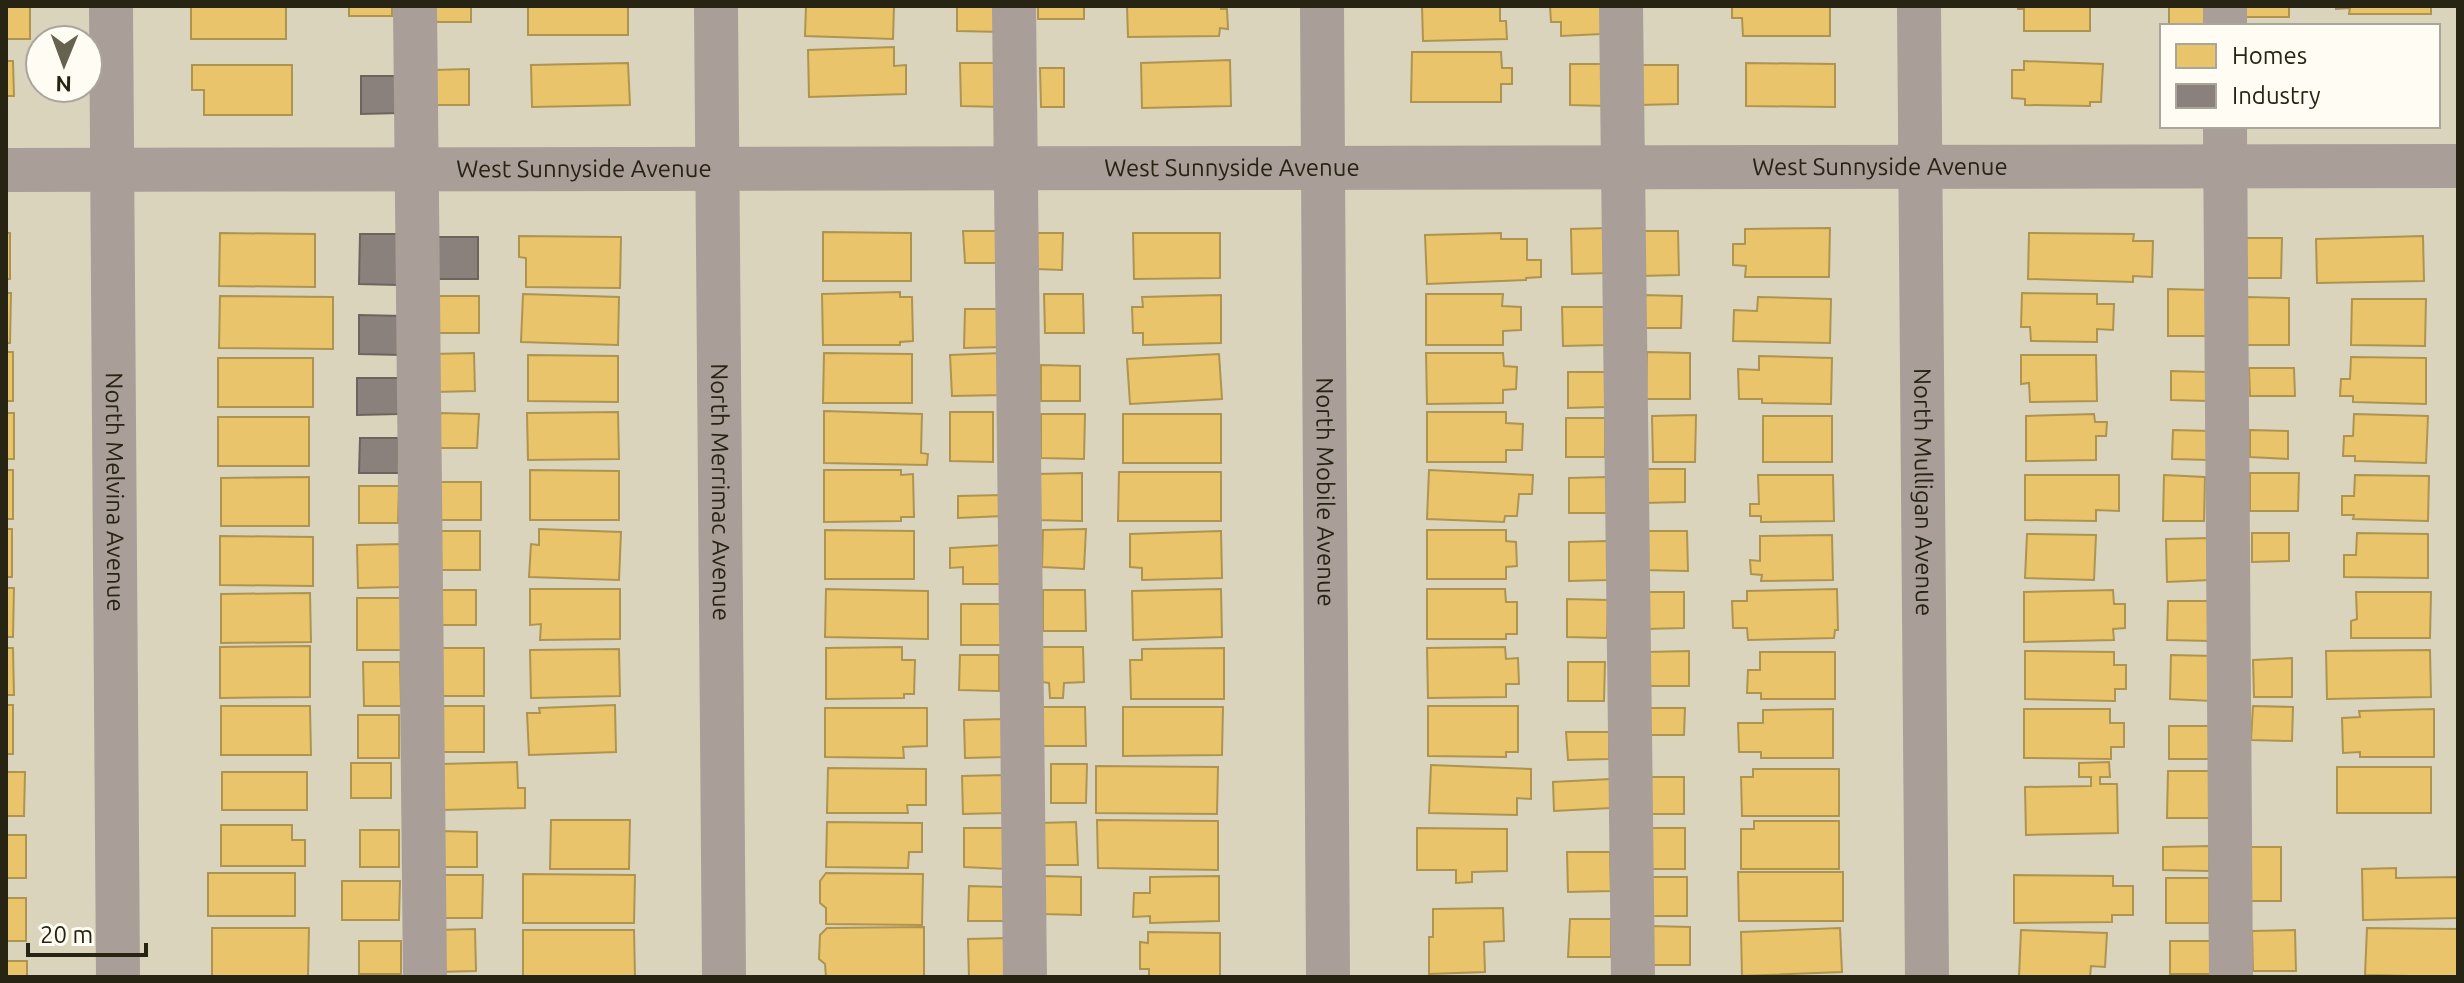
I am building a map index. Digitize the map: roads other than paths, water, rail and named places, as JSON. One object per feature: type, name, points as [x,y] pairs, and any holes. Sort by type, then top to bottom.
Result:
[{"type":"street","name":"North Melvina Avenue","points":[[111,6],[118,977]]},
{"type":"street","points":[[415,6],[425,977]]},
{"type":"street","name":"North Merrimac Avenue","points":[[716,6],[724,977]]},
{"type":"street","points":[[1014,6],[1025,977]]},
{"type":"street","name":"North Mobile Avenue","points":[[1322,6],[1328,977]]},
{"type":"street","points":[[1621,6],[1633,977]]},
{"type":"street","name":"North Mulligan Avenue","points":[[1919,6],[1927,977]]},
{"type":"street","name":"West Sunnyside Avenue","points":[[6,170],[1920,167],[2225,146],[2458,166]]},
{"type":"street","points":[[2225,146],[2231,977]]}]
